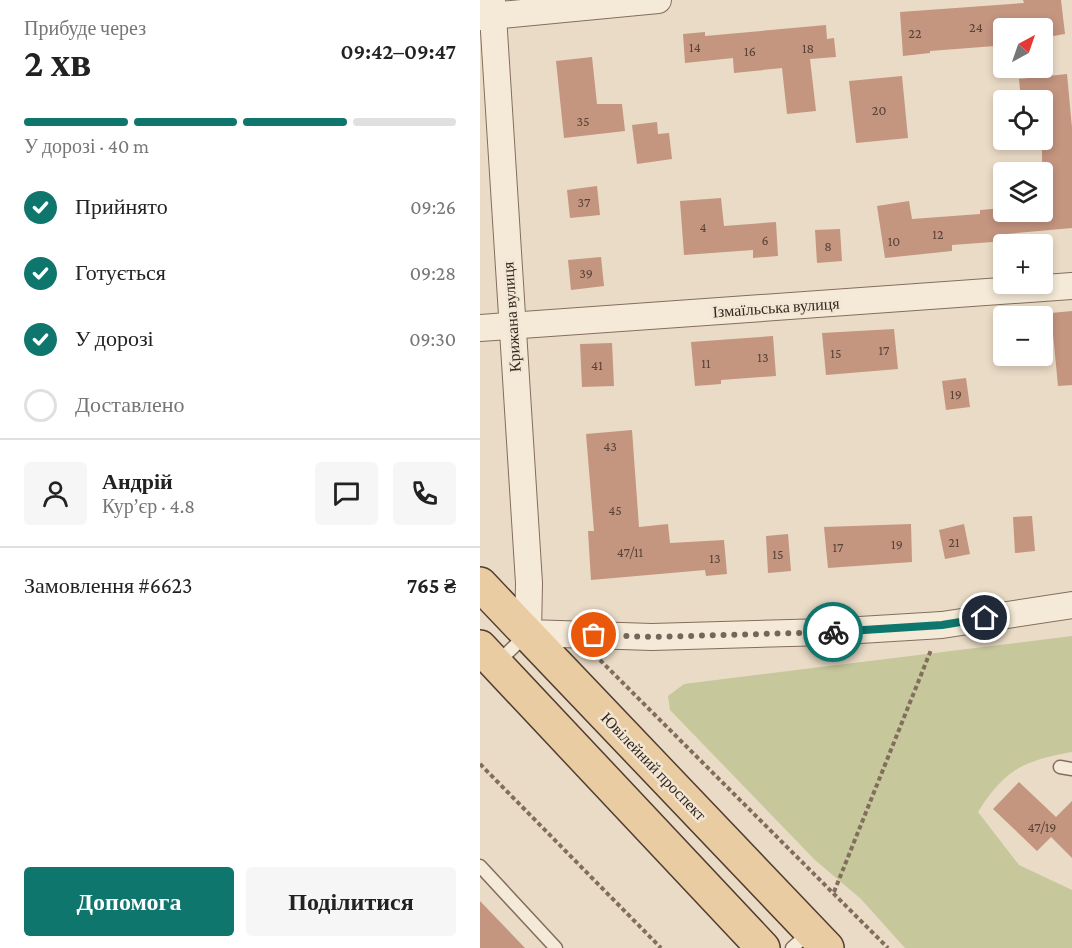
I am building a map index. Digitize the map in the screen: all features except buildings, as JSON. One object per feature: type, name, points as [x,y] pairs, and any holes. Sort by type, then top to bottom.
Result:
[{"type":"main road","name":"Ювілейний проспект","points":[[480,584],[528,633],[810,942]]},
{"type":"main road","points":[[488,655],[763,948]]},
{"type":"street","points":[[488,11],[658,0]]},
{"type":"street","name":"Крижана вулиця","points":[[488,11],[528,583],[528,633]]},
{"type":"street","name":"Ізмаїльська вулиця","points":[[480,328],[1072,286]]},
{"type":"street","points":[[528,633],[663,637],[826,632],[942,625],[1072,605]]},
{"type":"lane","points":[[488,655],[528,633]]},
{"type":"lane","points":[[480,866],[556,948]]},
{"type":"path","points":[[834,892],[942,625]]},
{"type":"path","points":[[574,634],[888,948]]},
{"type":"path","points":[[480,764],[661,948]]},
{"type":"green space","points":[[1072,636],[1072,752],[1040,759],[1017,769],[997,786],[978,812],[1019,865],[1072,890],[1072,948],[905,948],[861,899],[815,860],[670,710],[668,696],[684,684]]},
{"type":"way so far","points":[[594,635],[652,637],[833,632]]},
{"type":"route","points":[[833,632],[942,625],[985,618]]}]
